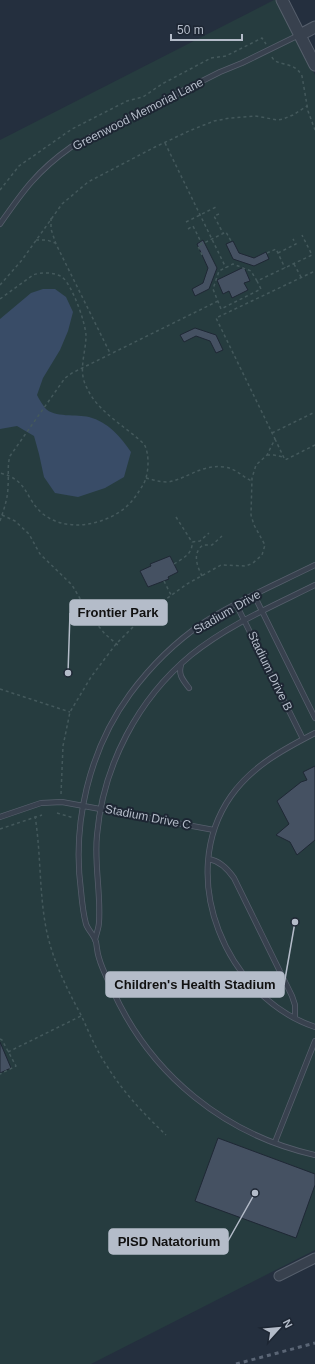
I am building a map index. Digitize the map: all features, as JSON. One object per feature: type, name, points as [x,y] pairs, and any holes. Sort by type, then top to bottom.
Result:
[{"type":"street","points":[[282,0],[315,65]]},
{"type":"street","points":[[300,35],[315,27]]},
{"type":"street","points":[[279,1276],[315,1258]]},
{"type":"lane","name":"Greenwood Memorial Lane","points":[[0,224],[22,192],[36,176],[52,161],[71,147],[213,75],[300,35]]},
{"type":"lane","name":"Stadium Drive","points":[[315,565],[236,604],[203,623],[177,643],[160,659],[137,685],[119,710],[102,745],[89,779],[83,805],[79,835],[79,873],[86,925],[95,940],[99,958],[117,1000],[134,1030],[156,1060],[176,1081],[211,1110],[254,1134],[315,1155]]},
{"type":"lane","name":"Stadium Drive","points":[[95,940],[99,923],[96,851],[100,808],[111,770],[129,730],[158,686],[181,664],[204,646],[231,628],[315,585]]},
{"type":"lane","name":"Stadium Drive B","points":[[254,595],[315,718]]},
{"type":"lane","name":"Stadium Drive B","points":[[236,604],[303,739]]},
{"type":"lane","points":[[181,664],[179,672],[180,676],[189,688]]},
{"type":"lane","points":[[315,733],[274,756],[252,773],[232,795],[220,814],[214,830],[209,859],[208,887],[213,915],[224,943],[244,976],[254,988],[267,999],[295,1017],[315,1027]]},
{"type":"lane","points":[[0,817],[41,803],[62,802],[83,805]]},
{"type":"lane","name":"Stadium Drive C","points":[[83,805],[214,830]]},
{"type":"lane","points":[[209,859],[215,860],[226,867],[234,878],[292,996],[295,1005],[295,1017]]},
{"type":"lane","points":[[275,1142],[315,1041]]},
{"type":"path","points":[[0,285],[22,260],[50,218],[62,204],[88,182],[196,128],[222,119],[255,116],[278,120],[293,115],[307,106]]},
{"type":"path","points":[[165,143],[226,268]]},
{"type":"path","points":[[186,222],[216,207]]},
{"type":"path","points":[[219,214],[214,216],[223,234]]},
{"type":"path","points":[[50,218],[51,228],[56,243],[110,354]]},
{"type":"path","points":[[188,229],[193,226],[202,244]]},
{"type":"path","points":[[202,255],[198,246],[226,232],[231,241]]},
{"type":"path","points":[[257,281],[312,255],[302,235]]},
{"type":"path","points":[[278,253],[296,244],[293,239]]},
{"type":"path","points":[[36,240],[47,240],[56,243]]},
{"type":"path","points":[[268,253],[276,249],[285,268]]},
{"type":"path","points":[[233,264],[251,271],[257,281],[260,289],[221,308],[213,289],[218,271],[233,264]]},
{"type":"path","points":[[294,264],[301,278]]},
{"type":"path","points":[[284,458],[216,318],[315,270]]},
{"type":"path","points":[[0,299],[33,275],[44,273],[62,278],[68,283],[86,326],[83,380],[98,406],[129,430],[144,444],[146,448],[146,478],[132,501],[122,510],[89,524],[79,525],[56,521],[46,516],[34,503],[22,485],[9,476],[0,473]]},
{"type":"path","points":[[0,521],[7,499],[9,476],[8,467],[10,456],[65,378],[83,367],[218,301]]},
{"type":"path","points":[[272,433],[315,412]]},
{"type":"path","points":[[61,794],[63,746],[70,712],[91,678],[116,644],[135,625],[171,595],[202,576],[221,565],[246,566],[253,563],[262,555],[265,545],[254,525],[251,515],[252,481],[256,465],[267,455],[275,439]]},
{"type":"path","points":[[267,455],[274,455],[284,458],[285,460],[315,445]]},
{"type":"path","points":[[146,478],[168,482],[201,469],[223,467],[235,470],[252,481]]},
{"type":"path","points":[[2,515],[15,521],[28,534],[40,554],[72,585],[91,617],[105,634],[120,647]]},
{"type":"path","points":[[174,564],[189,554],[192,546],[192,542],[176,516]]},
{"type":"path","points":[[192,542],[200,541],[209,533]]},
{"type":"path","points":[[202,576],[196,560],[197,550],[203,545],[212,545],[222,536]]},
{"type":"path","points":[[164,581],[171,595]]},
{"type":"path","points":[[0,689],[70,712]]},
{"type":"path","points":[[57,813],[74,818]]},
{"type":"path","points":[[0,829],[35,816],[42,815]]},
{"type":"path","points":[[35,816],[38,838],[41,893],[46,929],[59,970],[97,1049],[118,1083],[141,1111],[166,1135]]},
{"type":"path","points":[[8,1052],[81,1016]]},
{"type":"path","points":[[0,1039],[2,1040],[16,1066],[0,1074]]},
{"type":"green space","points":[[274,0],[277,0],[315,75],[315,1250],[91,1364],[0,1364],[0,140]]},
{"type":"water","points":[[43,289],[55,289],[66,297],[73,312],[68,331],[60,350],[43,378],[37,395],[38,397],[45,408],[54,413],[84,416],[102,422],[123,441],[131,452],[124,477],[105,488],[78,497],[55,493],[44,477],[34,436],[17,426],[0,429],[0,319],[31,293]]},
{"type":"building","points":[[203,240],[217,268],[209,289],[195,296],[192,289],[203,283],[208,268],[197,244]]},
{"type":"building","points":[[233,241],[239,253],[254,258],[266,252],[269,259],[254,266],[233,259],[226,244]]},
{"type":"building","points":[[244,267],[250,281],[244,283],[248,290],[232,298],[229,291],[223,294],[217,280]]},
{"type":"building","points":[[195,328],[216,335],[223,350],[216,353],[210,341],[196,336],[184,342],[180,335]]},
{"type":"building","points":[[170,556],[178,572],[168,577],[169,579],[148,587],[140,571],[151,566],[150,564]]},
{"type":"building","points":[[315,766],[315,840],[297,855],[290,842],[276,835],[289,824],[277,801],[301,782],[307,780],[303,772]]},
{"type":"building","points":[[0,1042],[11,1068],[0,1073]]},
{"type":"building","points":[[218,1138],[315,1174],[315,1185],[296,1238],[195,1201]]},
{"type":"railway","points":[[236,1364],[315,1343]]},
{"type":"place","name":"Frontier Park","points":[[68,673]]},
{"type":"place","name":"Children's Health Stadium","points":[[295,922]]},
{"type":"place","name":"PISD Natatorium","points":[[255,1193]]}]
